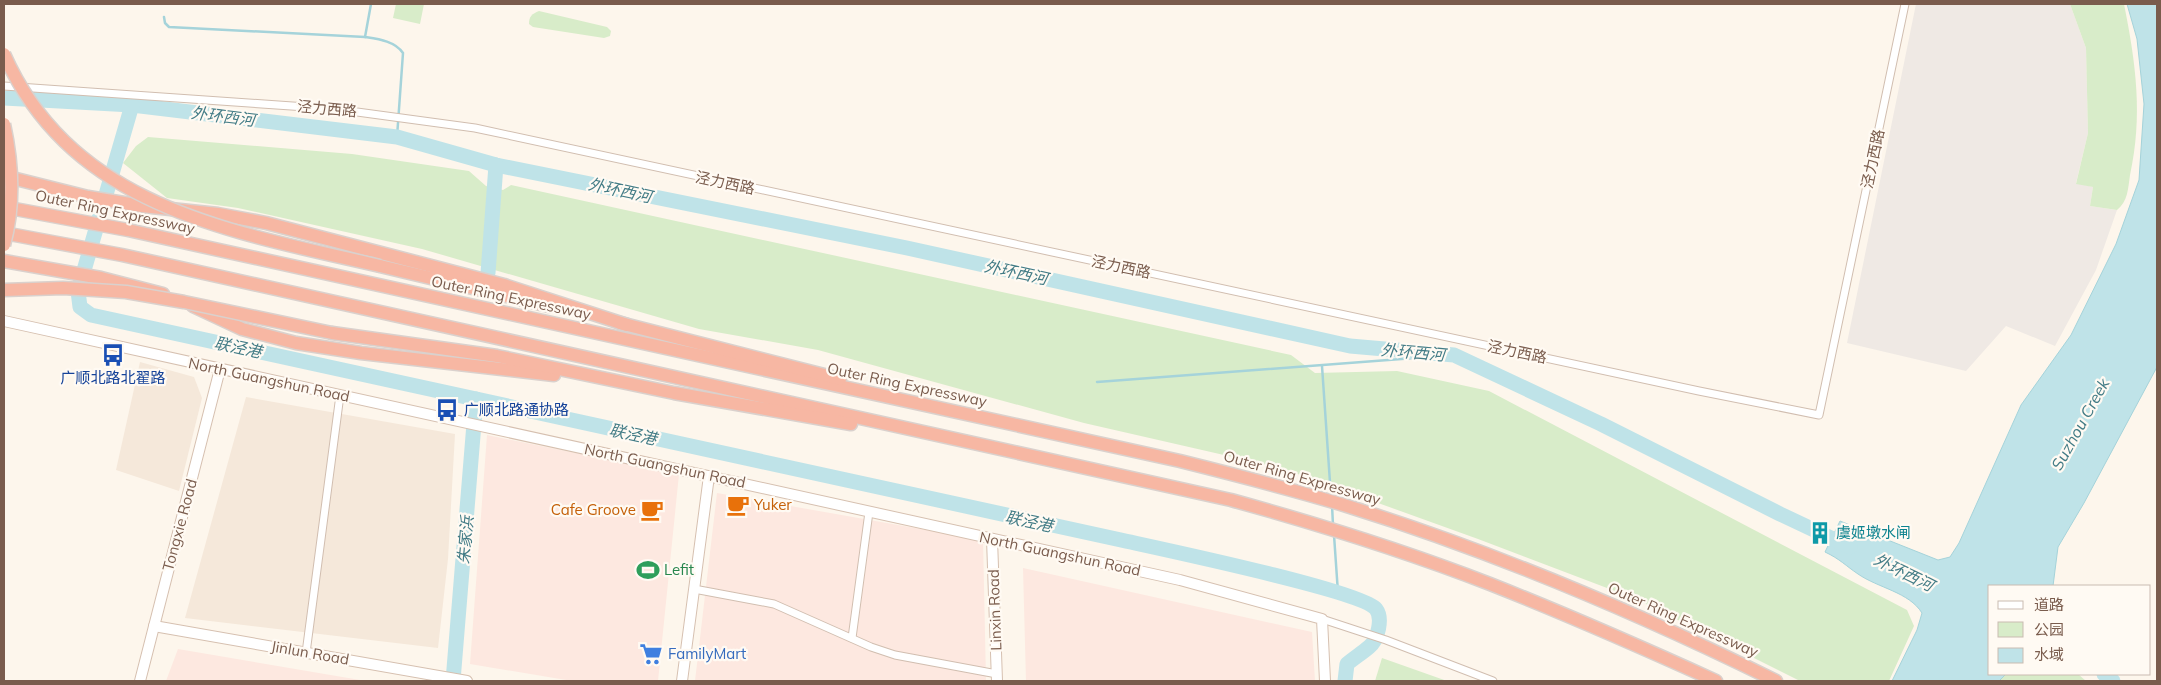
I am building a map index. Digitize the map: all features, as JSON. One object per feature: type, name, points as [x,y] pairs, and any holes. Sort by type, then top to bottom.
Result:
[{"type":"highway","points":[[4,54],[27,99],[45,123],[80,157],[121,185],[148,199],[204,220],[293,246],[776,362],[1002,423]]},
{"type":"highway","points":[[4,124],[12,169],[12,189],[9,226],[4,245]]},
{"type":"highway","points":[[4,176],[88,197],[122,203],[218,214],[266,223],[504,285],[627,325]]},
{"type":"highway","name":"Outer Ring Expressway","points":[[4,206],[128,230],[1180,461],[1324,499],[1499,559],[1635,615],[1776,681]]},
{"type":"highway","points":[[4,233],[122,256],[1182,489],[1326,527],[1488,583],[1716,681]]},
{"type":"highway","points":[[4,261],[67,271],[157,292],[242,329],[296,343],[361,353],[619,381]]},
{"type":"highway","points":[[4,290],[64,288],[126,292],[332,332],[497,356],[769,410],[996,448]]},
{"type":"street","name":"泾力西路","points":[[4,86],[326,108],[475,128],[1699,391],[1819,415],[1905,4]]},
{"type":"street","name":"North Guangshun Road","points":[[4,321],[1180,580],[1322,619],[1386,640],[1493,681]]},
{"type":"street","name":"Tongxie Road","points":[[140,681],[220,369]]},
{"type":"street","points":[[306,653],[340,395]]},
{"type":"street","points":[[682,681],[709,476]]},
{"type":"street","points":[[852,638],[869,512]]},
{"type":"street","name":"Linxin Road","points":[[992,539],[997,678]]},
{"type":"street","points":[[694,589],[774,604],[895,655],[997,678]]},
{"type":"street","points":[[1322,619],[1325,681]]},
{"type":"street","name":"Jinlun Road","points":[[154,626],[467,681]]},
{"type":"shaded area","points":[[1916,4],[2070,4],[2086,48],[2088,133],[2076,183],[2093,187],[2090,206],[2117,210],[2096,270],[2055,346],[2006,326],[1966,371],[1847,343]]},
{"type":"shaded area","points":[[140,362],[194,377],[202,398],[179,491],[116,470]]},
{"type":"shaded area","points":[[246,397],[455,434],[448,559],[438,648],[185,618]]},
{"type":"shaded area","points":[[487,435],[679,474],[658,681],[572,681],[470,664]]},
{"type":"shaded area","points":[[717,493],[983,540],[986,681],[695,681]]},
{"type":"shaded area","points":[[1023,568],[1312,632],[1315,681],[1026,681]]},
{"type":"shaded area","points":[[178,649],[366,681],[166,681]]},
{"type":"green space","points":[[396,4],[424,4],[420,24],[393,18]]},
{"type":"green space","points":[[2070,4],[2124,4],[2135,69],[2137,111],[2134,153],[2128,190],[2123,203],[2117,210],[2090,206],[2093,187],[2076,184],[2088,133],[2086,48]]},
{"type":"green space","points":[[539,11],[607,27],[611,31],[610,36],[604,38],[533,27],[529,24],[530,17]]},
{"type":"green space","points":[[148,137],[352,154],[469,171],[486,186],[503,190],[511,185],[1291,355],[1315,373],[1397,371],[1489,391],[1907,610],[1914,626],[1889,681],[1800,681],[1636,599],[1478,539],[1281,468],[1084,423],[818,350],[699,329],[422,249],[238,208],[167,198],[123,163],[136,146]]},
{"type":"green space","points":[[1382,658],[1447,681],[1375,681]]},
{"type":"green space","points":[[2005,675],[2079,675],[2086,681],[1999,681]]},
{"type":"water","name":"Suzhou Creek","points":[[2127,4],[2157,4],[2157,367],[2084,503],[2058,547],[2053,585],[1988,585],[1988,675],[2005,675],[1999,681],[1892,681],[1917,630],[1922,613],[1909,600],[1866,579],[1825,552],[1840,521],[1938,560],[1950,557],[1959,543],[2021,405],[2071,335],[2116,244],[2139,180],[2144,104],[2137,39]]},
{"type":"waterway","points":[[365,37],[371,4]]},
{"type":"waterway","points":[[164,17],[165,23],[169,27],[365,37],[391,43],[403,53],[397,137]]},
{"type":"waterway","name":"外环西河","points":[[4,98],[132,105],[397,137],[496,165],[907,248],[1350,346],[1454,355],[1601,424],[1850,547]]},
{"type":"waterway","name":"联泾港","points":[[132,105],[78,291],[80,307],[91,315],[1299,581],[1362,601],[1376,609],[1378,613],[1379,629],[1375,639],[1369,647],[1347,664],[1345,681]]},
{"type":"waterway","points":[[488,273],[496,165]]},
{"type":"waterway","points":[[1097,382],[1454,355]]},
{"type":"waterway","points":[[1322,366],[1331,497]]},
{"type":"waterway","name":"朱家浜","points":[[453,681],[476,399]]},
{"type":"waterway","points":[[1332,505],[1333,525]]},
{"type":"waterway","points":[[1334,535],[1338,593]]},
{"type":"waterway","points":[[2105,675],[2113,681]]},
{"type":"place","name":"广顺北路北翟路","points":[[113,355]]},
{"type":"place","name":"广顺北路通协路","points":[[447,410]]},
{"type":"place","name":"Yuker","points":[[738,505]]},
{"type":"place","name":"Cafe Groove","points":[[652,510]]},
{"type":"place","name":"虞姬墩水闸","points":[[1820,533]]},
{"type":"place","name":"Lefit","points":[[648,570]]},
{"type":"place","name":"FamilyMart","points":[[651,654]]}]
